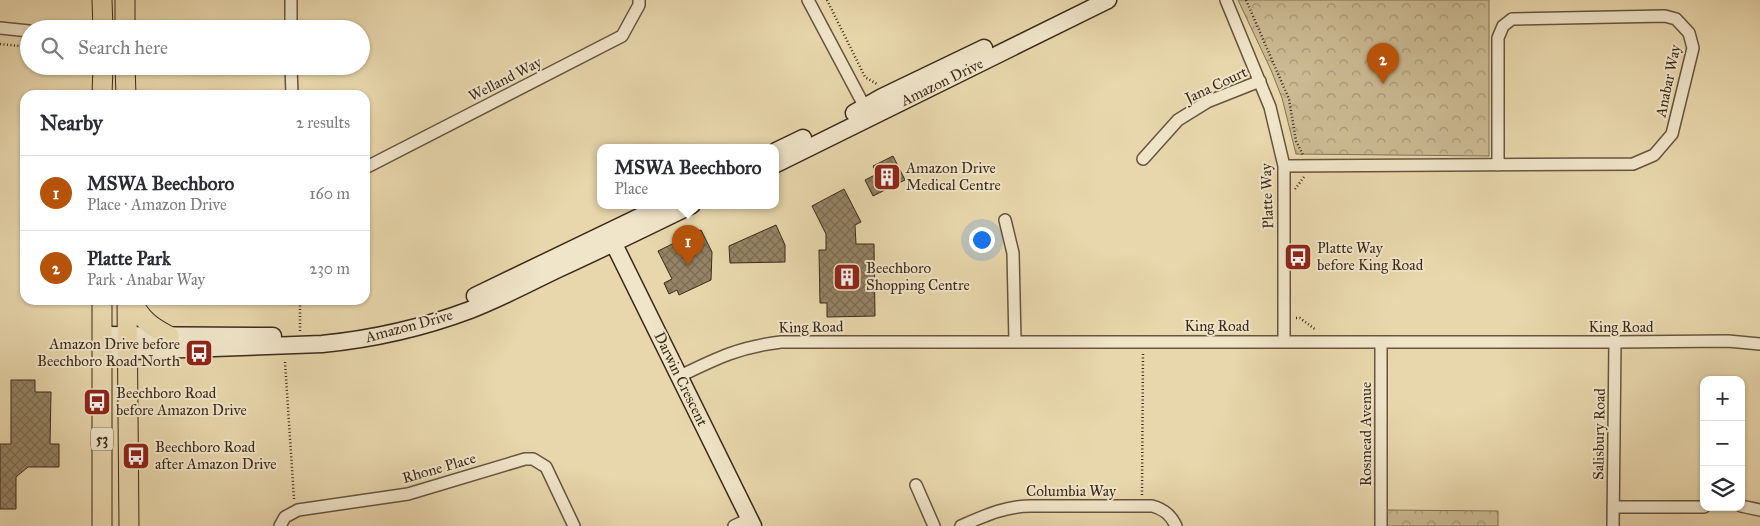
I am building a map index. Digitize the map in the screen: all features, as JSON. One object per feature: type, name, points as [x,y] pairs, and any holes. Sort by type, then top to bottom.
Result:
[{"type":"main road","points":[[102,0],[103,20]]},
{"type":"main road","points":[[125,0],[125,20]]},
{"type":"main road","points":[[102,90],[103,75]]},
{"type":"main road","points":[[126,75],[126,90]]},
{"type":"main road","name":"53","points":[[102,305],[102,526]]},
{"type":"main road","name":"53","points":[[127,305],[128,526]]},
{"type":"main road","points":[[134,305],[146,322],[169,336]]},
{"type":"street","points":[[291,0],[291,20]]},
{"type":"street","name":"Welland Way","points":[[370,165],[622,36],[639,5],[639,0]]},
{"type":"street","points":[[808,0],[868,112]]},
{"type":"street","name":"Amazon Drive","points":[[779,162],[868,112],[882,97],[1084,0]]},
{"type":"street","name":"Amazon Drive","points":[[779,150],[868,112],[1108,0]]},
{"type":"street","name":"Platte Way","points":[[1226,0],[1270,106],[1284,166],[1284,342]]},
{"type":"street","name":"Anabar Way","points":[[1284,166],[1498,165],[1633,164],[1654,154],[1672,134],[1693,48],[1689,32],[1676,19],[1665,16],[1512,19],[1503,26],[1498,38],[1498,165]]},
{"type":"street","points":[[0,28],[20,30]]},
{"type":"street","points":[[291,75],[292,90]]},
{"type":"street","name":"Jana Court","points":[[1143,159],[1178,120],[1207,102],[1260,80]]},
{"type":"street","name":"Amazon Drive","points":[[102,343],[322,344],[394,333],[478,306],[611,238],[658,209]]},
{"type":"street","name":"Amazon Drive","points":[[127,344],[169,336],[300,334],[354,329],[397,322],[436,311],[485,292],[682,209]]},
{"type":"street","points":[[1005,220],[1013,253],[1015,341]]},
{"type":"street","name":"Darwin Crescent","points":[[611,238],[751,522]]},
{"type":"street","name":"King Road","points":[[680,376],[728,353],[744,348],[781,342],[1615,342],[1728,340],[1760,344]]},
{"type":"street","name":"Rosmead Avenue","points":[[1380,342],[1381,526]]},
{"type":"street","name":"Salisbury Road","points":[[1613,526],[1615,342]]},
{"type":"street","name":"Rhone Place","points":[[298,510],[408,494],[525,459],[533,459],[546,467],[574,526]]},
{"type":"street","points":[[916,485],[934,526]]},
{"type":"street","name":"Columbia Way","points":[[961,526],[995,511],[1019,506],[1142,506],[1158,508],[1166,511],[1176,526]]},
{"type":"street","points":[[1613,507],[1700,507]]},
{"type":"street","points":[[1745,507],[1760,510]]},
{"type":"street","points":[[280,526],[285,517],[298,510]]},
{"type":"street","points":[[734,526],[751,522]]},
{"type":"path","points":[[827,0],[865,77],[877,84],[882,97]]},
{"type":"path","points":[[0,44],[20,45]]},
{"type":"path","points":[[300,305],[300,334]]},
{"type":"path","points":[[1142,506],[1143,341]]},
{"type":"path","points":[[284,362],[294,498],[298,510]]},
{"type":"green space","points":[[1238,0],[1489,0],[1489,156],[1296,154],[1282,98]]},
{"type":"green space","points":[[1386,510],[1498,511],[1498,526],[1387,526]]},
{"type":"building","name":"Amazon Drive Medical Centre","points":[[893,156],[905,180],[873,196],[865,180],[877,174],[873,166]]},
{"type":"building","name":"Beechboro Shopping Centre","points":[[844,189],[861,222],[855,225],[856,244],[874,244],[875,316],[827,317],[827,303],[820,303],[819,250],[826,250],[826,234],[812,206]]},
{"type":"building","points":[[776,225],[785,245],[785,262],[730,263],[729,246]]},
{"type":"building","points":[[701,230],[712,252],[711,280],[679,295],[677,290],[669,294],[664,283],[672,279],[658,251]]},
{"type":"building","points":[[11,380],[35,380],[35,392],[51,392],[50,444],[59,444],[59,467],[28,467],[16,477],[16,509],[0,509],[0,444],[11,444]]},
{"type":"place","name":"Platte Park","points":[[1383,84]]},
{"type":"place","name":"Amazon Drive Medical Centre","points":[[887,177]]},
{"type":"place","name":"Platte Way before King Road","points":[[1298,257]]},
{"type":"place","name":"MSWA Beechboro","points":[[688,266]]},
{"type":"place","name":"Beechboro Shopping Centre","points":[[847,277]]},
{"type":"place","name":"Amazon Drive before Beechboro Road North","points":[[199,353]]},
{"type":"place","name":"Beechboro Road before Amazon Drive","points":[[97,402]]},
{"type":"place","name":"Beechboro Road after Amazon Drive","points":[[136,456]]}]
